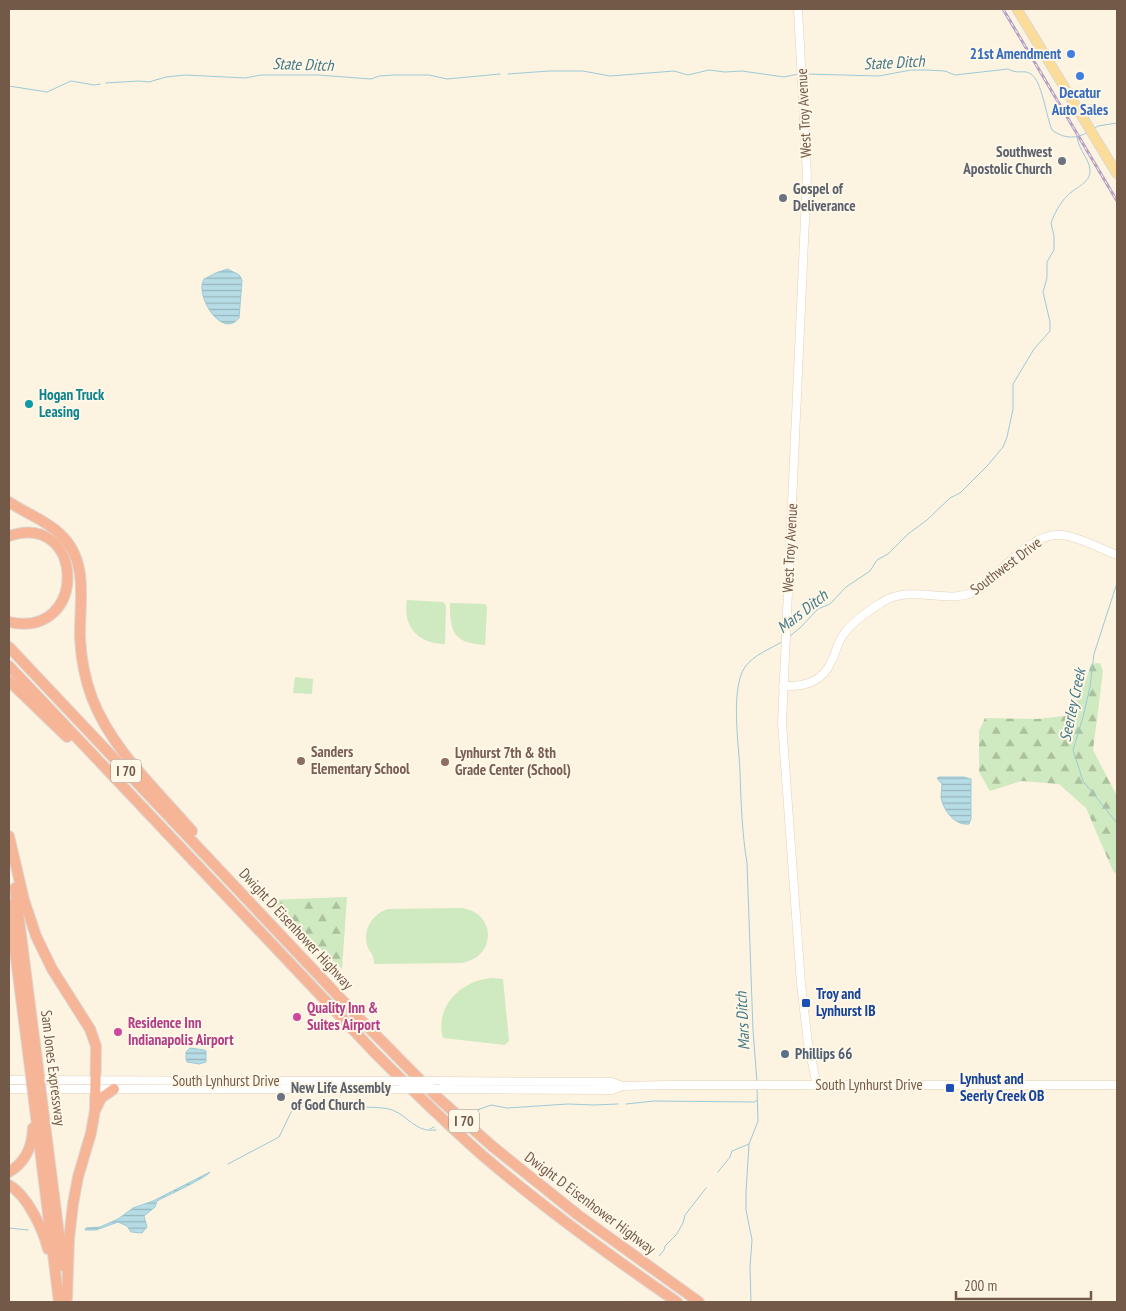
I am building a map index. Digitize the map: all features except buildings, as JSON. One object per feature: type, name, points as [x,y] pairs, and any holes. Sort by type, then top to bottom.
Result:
[{"type":"highway","points":[[9,502],[55,529],[69,544],[75,555],[81,580],[80,631],[82,662],[89,690],[106,727],[125,754],[201,842],[243,895]]},
{"type":"highway","points":[[9,536],[28,533],[50,540],[62,554],[69,574],[65,596],[54,611],[42,619],[31,623],[9,622]]},
{"type":"highway","name":"Dwight D Eisenhower Highway","points":[[9,647],[407,1067],[492,1146],[578,1216],[699,1302]]},
{"type":"highway","name":"Dwight D Eisenhower Highway","points":[[9,666],[368,1046],[438,1115],[483,1156],[546,1208],[599,1248],[677,1302]]},
{"type":"highway","points":[[9,681],[120,792],[146,812]]},
{"type":"highway","points":[[9,837],[24,900],[36,936],[52,969],[94,1038],[96,1110]]},
{"type":"highway","name":"Sam Jones Expressway","points":[[9,837],[34,1068],[65,1301]]},
{"type":"highway","name":"Sam Jones Expressway","points":[[9,904],[34,1068]]},
{"type":"highway","points":[[65,1301],[73,1204],[78,1177],[96,1110],[101,1098],[114,1089]]},
{"type":"highway","points":[[9,1172],[24,1160],[31,1147],[38,1101]]},
{"type":"highway","name":"Sam Jones Expressway","points":[[38,1101],[57,1287],[65,1301]]},
{"type":"highway","points":[[9,1185],[19,1192],[38,1224],[46,1244],[57,1287]]},
{"type":"main road","name":"West Troy Avenue","points":[[798,9],[807,175],[782,723],[801,984],[808,1043],[817,1086]]},
{"type":"main road","points":[[1017,9],[1117,174]]},
{"type":"main road","name":"Southwest Drive","points":[[783,686],[804,685],[821,676],[829,667],[841,638],[846,631],[882,601],[909,593],[955,597],[971,594],[980,589],[1029,545],[1041,537],[1052,535],[1066,536],[1117,555]]},
{"type":"main road","name":"South Lynhurst Drive","points":[[9,1080],[94,1084],[114,1089],[612,1090],[622,1086]]},
{"type":"main road","name":"South Lynhurst Drive","points":[[9,1089],[94,1084],[392,1081],[612,1082],[622,1086],[1117,1085]]},
{"type":"green space","points":[[407,600],[443,602],[446,605],[445,644],[427,641],[414,632],[407,618]]},
{"type":"green space","points":[[450,603],[485,604],[487,607],[485,645],[466,642],[456,634],[451,622]]},
{"type":"green space","points":[[1100,663],[1103,671],[1093,750],[1117,796],[1117,875],[1113,871],[1086,808],[1059,784],[1021,781],[990,791],[979,772],[979,731],[985,718],[1037,719],[1065,716],[1081,692],[1091,664]]},
{"type":"green space","points":[[295,677],[313,679],[312,694],[293,693]]},
{"type":"green space","points":[[347,897],[342,969],[267,900]]},
{"type":"green space","points":[[461,908],[473,911],[486,926],[488,935],[486,944],[481,953],[473,959],[461,963],[374,964],[373,956],[367,945],[366,933],[370,922],[378,914],[388,909]]},
{"type":"green space","points":[[492,978],[503,979],[509,1041],[505,1045],[443,1038],[441,1026],[443,1015],[453,997],[470,984]]},
{"type":"water","points":[[228,269],[239,275],[242,281],[239,318],[232,323],[218,320],[211,313],[203,295],[202,286],[204,279]]},
{"type":"water","points":[[964,777],[971,779],[971,819],[969,824],[955,820],[947,812],[942,802],[942,784],[937,778]]},
{"type":"water","points":[[190,1048],[206,1051],[206,1062],[199,1064],[187,1062],[186,1052]]},
{"type":"water","points":[[210,1172],[157,1201],[155,1207],[144,1216],[147,1227],[142,1233],[131,1232],[127,1226],[118,1222],[96,1230],[85,1230],[86,1228],[100,1227],[118,1219],[133,1208],[153,1201]]},
{"type":"waterway","name":"State Ditch","points":[[806,74],[879,76],[911,70],[927,70],[945,71],[955,75],[1008,69],[1015,72],[1026,72],[1031,74],[1038,84],[1052,130],[1060,135],[1069,137],[1083,135],[1088,132]]},
{"type":"waterway","name":"State Ditch","points":[[508,74],[583,71],[610,76],[674,71],[688,75],[709,70],[725,72],[742,71],[784,77],[798,74]]},
{"type":"waterway","name":"State Ditch","points":[[106,83],[149,82],[166,77],[185,75],[245,78],[261,75],[318,75],[371,79],[379,76],[429,75],[447,79],[500,74]]},
{"type":"waterway","name":"State Ditch","points":[[9,86],[47,92],[71,81],[94,85],[100,84]]},
{"type":"waterway","name":"State Ditch","points":[[1093,129],[1098,126],[1117,123]]},
{"type":"waterway","name":"Mars Ditch","points":[[790,636],[818,609],[830,604],[846,587],[870,571],[877,560],[888,554],[950,498],[960,493],[1003,447],[1013,409],[1013,384],[1034,349],[1050,331],[1050,322],[1043,292],[1047,278],[1047,262],[1054,250],[1054,236],[1051,223],[1064,199],[1085,182],[1090,175],[1089,166],[1077,137]]},
{"type":"waterway","name":"Seerley Creek","points":[[1117,583],[1094,654],[1090,687],[1073,750],[1083,781],[1117,823]]},
{"type":"waterway","name":"Mars Ditch","points":[[757,1082],[753,1030],[747,863],[742,818],[737,733],[737,703],[740,677],[745,667],[757,656],[783,641]]},
{"type":"waterway","name":"Mars Ditch","points":[[718,1172],[730,1157],[732,1151],[749,1144],[758,1121],[757,1089]]},
{"type":"waterway","points":[[626,1104],[654,1101],[755,1102],[757,1100]]},
{"type":"waterway","points":[[473,1115],[480,1109],[491,1105],[507,1108],[568,1104],[618,1104]]},
{"type":"waterway","points":[[228,1164],[279,1137],[293,1108],[318,1106],[389,1109],[396,1111],[422,1129],[436,1130]]},
{"type":"waterway","points":[[471,1112],[480,1109]]},
{"type":"waterway","points":[[430,1129],[434,1127]]},
{"type":"waterway","points":[[749,1144],[746,1210],[752,1240],[750,1267],[751,1302]]},
{"type":"waterway","name":"Mars Ditch","points":[[659,1256],[665,1246],[676,1235],[685,1215],[706,1188]]},
{"type":"waterway","points":[[9,1228],[28,1230]]},
{"type":"railway","points":[[1003,9],[1117,201]]},
{"type":"place","name":"21st Amendment","points":[[1071,54]]},
{"type":"place","name":"Decatur Auto Sales","points":[[1080,76]]},
{"type":"place","name":"Southwest Apostolic Church","points":[[1062,161]]},
{"type":"place","name":"Gospel of Deliverance","points":[[783,198]]},
{"type":"place","name":"Hogan Truck Leasing","points":[[29,404]]},
{"type":"place","name":"Sanders Elementary School","points":[[301,761]]},
{"type":"place","name":"Lynhurst 7th & 8th Grade Center (School)","points":[[445,762]]},
{"type":"place","name":"Troy and Lynhurst IB","points":[[806,1003]]},
{"type":"place","name":"Quality Inn & Suites Airport","points":[[297,1017]]},
{"type":"place","name":"Residence Inn Indianapolis Airport","points":[[118,1032]]},
{"type":"place","name":"Phillips 66","points":[[785,1054]]},
{"type":"place","name":"Lynhust and Seerly Creek OB","points":[[950,1088]]},
{"type":"place","name":"New Life Assembly of God Church","points":[[281,1097]]}]
